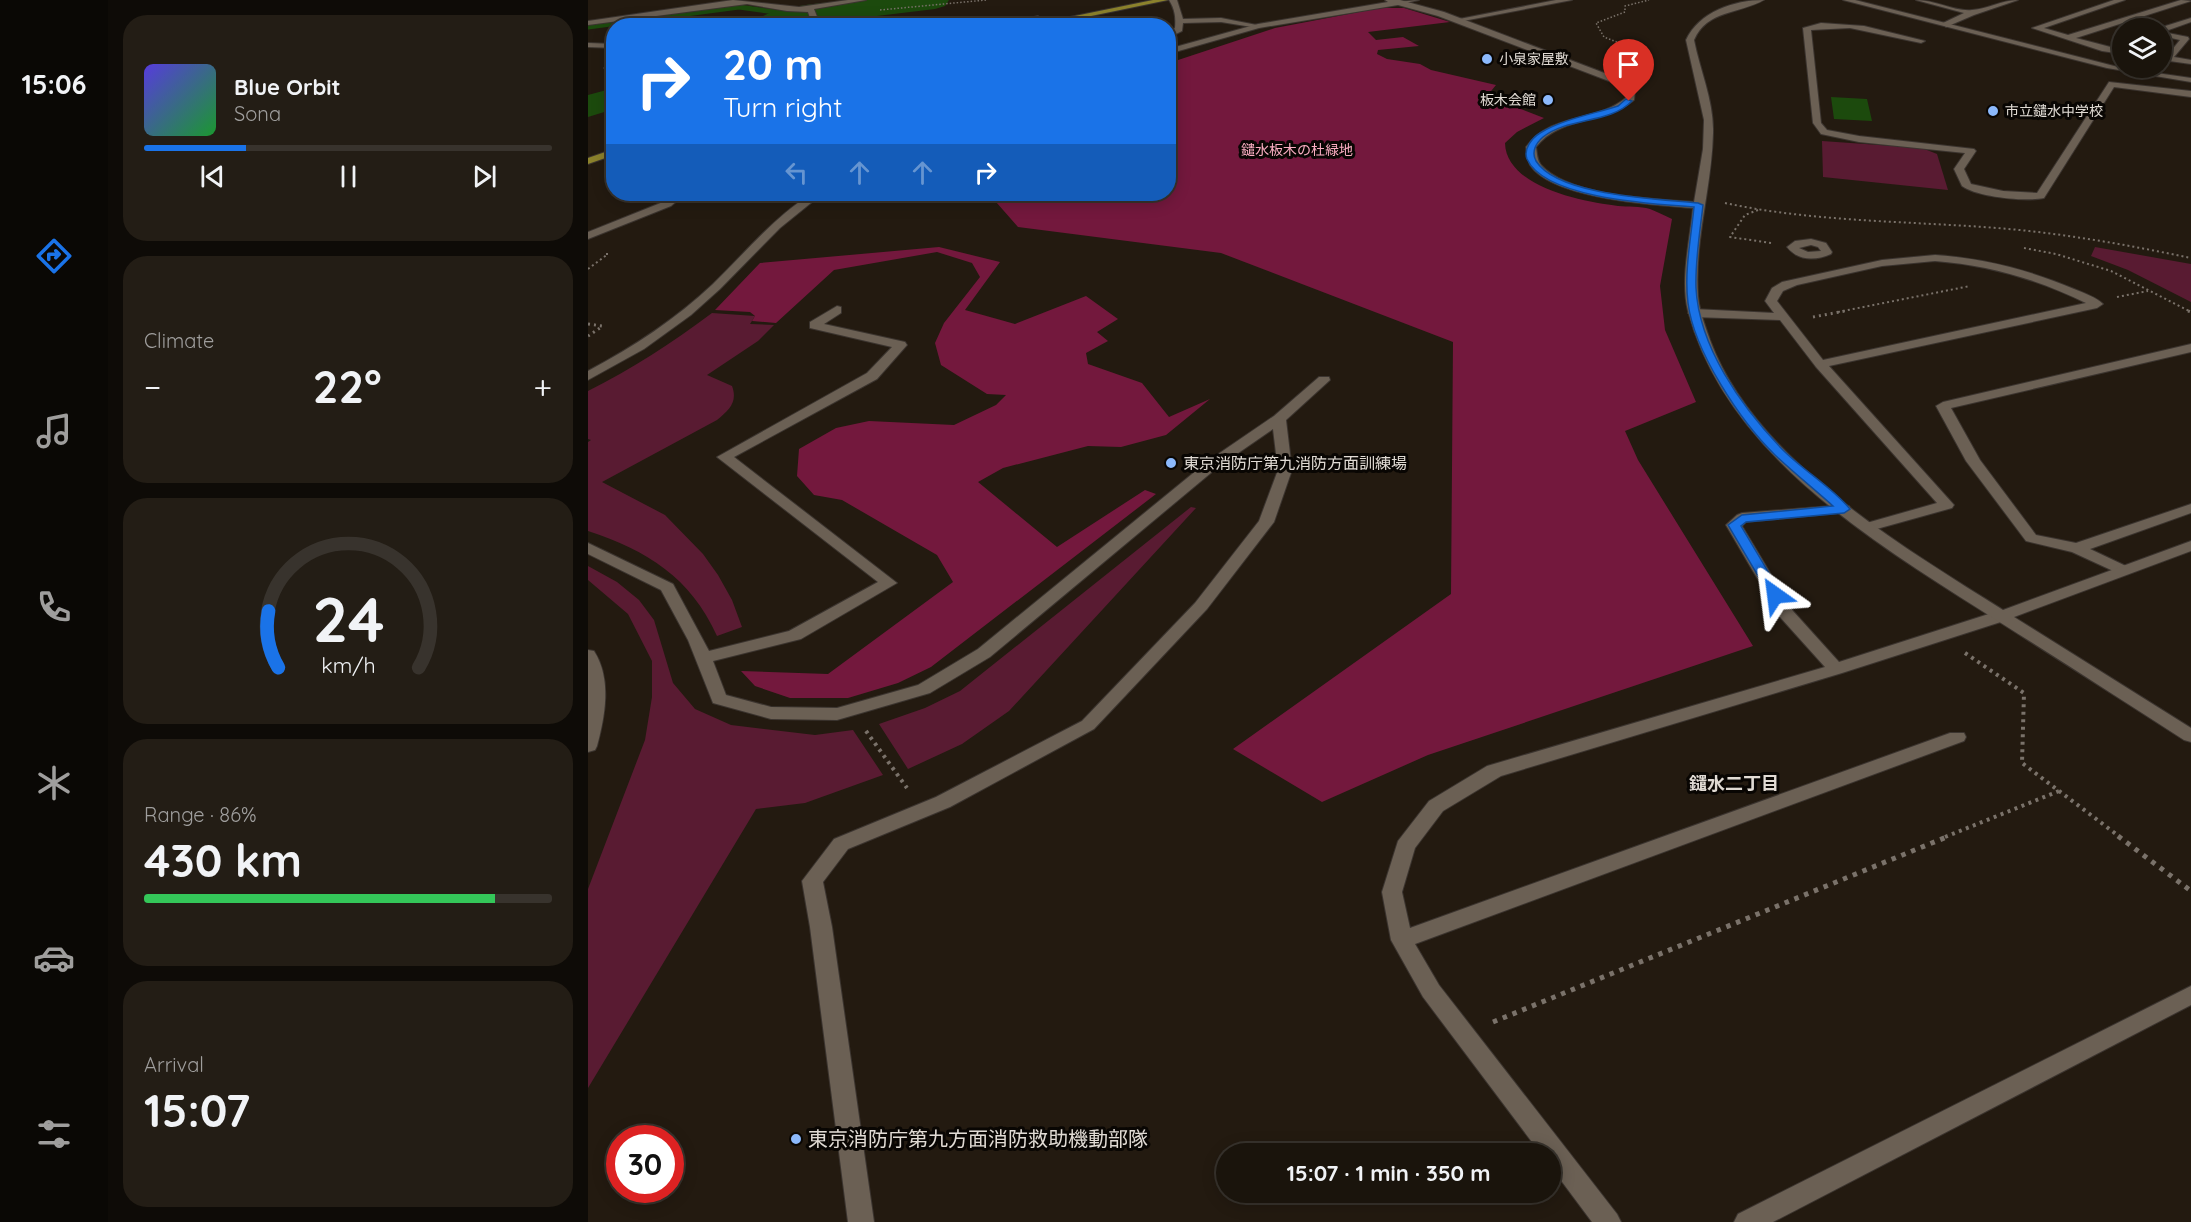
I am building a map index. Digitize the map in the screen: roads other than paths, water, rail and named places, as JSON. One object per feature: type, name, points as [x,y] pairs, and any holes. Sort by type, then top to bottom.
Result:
[{"type":"main road","points":[[1042,18],[1134,0]]},
{"type":"main road","points":[[1071,18],[1164,0]]},
{"type":"main road","points":[[588,151],[606,145]]},
{"type":"main road","points":[[588,161],[606,155]]},
{"type":"street","points":[[737,0],[811,10],[814,18]]},
{"type":"street","points":[[797,9],[862,0]]},
{"type":"street","points":[[1173,0],[1180,21],[1179,29],[1176,31]]},
{"type":"street","points":[[1389,0],[1458,20],[1625,84],[1630,91],[1631,98],[1621,107],[1555,128],[1541,135],[1530,147],[1530,157],[1534,165],[1554,180],[1597,194],[1631,200],[1698,205]]},
{"type":"street","points":[[1176,50],[1258,26],[1415,0]]},
{"type":"street","points":[[1458,20],[1568,0]]},
{"type":"street","points":[[1760,0],[1714,15],[1692,33],[1691,47],[1707,103],[1709,133],[1698,205],[1691,285],[1702,339],[1715,365],[1750,418],[1778,451],[1844,509],[1931,572],[2191,736]]},
{"type":"street","points":[[1847,0],[2079,59],[2191,80]]},
{"type":"street","points":[[1920,0],[1971,12]]},
{"type":"street","points":[[1946,25],[1971,12],[2014,0]]},
{"type":"street","points":[[2112,51],[2036,28],[2121,0]]},
{"type":"street","points":[[2068,38],[2188,0]]},
{"type":"street","points":[[626,18],[746,2]]},
{"type":"street","points":[[1180,21],[1221,20],[1258,26]]},
{"type":"street","points":[[2172,28],[2191,20]]},
{"type":"street","points":[[588,23],[606,21]]},
{"type":"street","points":[[2180,24],[2191,26]]},
{"type":"street","points":[[1921,41],[1836,25],[1818,25],[1807,28],[1817,123],[1824,132],[1858,139],[1971,151],[1959,169],[1967,186],[1984,192],[2014,196],[2040,196],[2112,84],[2191,94]]},
{"type":"street","points":[[2172,35],[2185,39],[2172,51]]},
{"type":"street","points":[[588,45],[606,46]]},
{"type":"street","points":[[2079,59],[2112,48]]},
{"type":"street","points":[[2172,59],[2191,62]]},
{"type":"street","points":[[588,236],[671,201]]},
{"type":"street","points":[[588,376],[654,338],[686,314],[781,218],[806,201]]},
{"type":"street","points":[[1820,255],[1848,271]]},
{"type":"street","points":[[1820,364],[2097,304],[2050,281],[1965,261],[1926,258],[1848,271],[1780,286],[1773,294],[1772,301],[1782,317],[1820,364],[1947,505],[1868,527]]},
{"type":"street","points":[[703,658],[795,635],[889,583],[724,457],[872,376],[901,345],[814,325],[837,310]]},
{"type":"street","points":[[1695,313],[1782,317]]},
{"type":"street","points":[[2122,570],[2078,548],[2031,538],[1973,461],[1943,406],[2191,348]]},
{"type":"street","points":[[588,548],[667,587],[696,640],[719,699],[771,713],[837,714],[924,689],[984,653],[1213,464],[1279,419],[1324,380]]},
{"type":"street","points":[[861,1222],[821,927],[812,881],[841,844],[943,802],[1088,725],[1201,606],[1266,522],[1285,470],[1279,419]]},
{"type":"street","points":[[2078,548],[2191,508]]},
{"type":"street","points":[[1836,669],[1786,613],[1734,525],[1742,518],[1844,509]]},
{"type":"street","points":[[1608,1222],[1431,991],[1402,940],[1392,892],[1404,846],[1436,806],[1494,771],[1941,636],[2191,546]]},
{"type":"street","points":[[588,655],[597,680],[596,714],[588,746]]},
{"type":"street","points":[[1402,940],[1957,737]]},
{"type":"street","points":[[1747,1222],[2191,995]]},
{"type":"waterway","points":[[787,18],[795,15],[935,0]]},
{"type":"waterway","points":[[656,18],[739,7],[795,15]]},
{"type":"waterway","points":[[588,27],[606,25]]},
{"type":"waterway","points":[[588,106],[606,100]]},
{"type":"place","name":"小泉家屋敷","points":[[1487,59]]},
{"type":"place","name":"板木会館","points":[[1548,100]]},
{"type":"place","name":"市立鑓水中学校","points":[[1993,111]]},
{"type":"place","name":"東京消防庁第九消防方面訓練場","points":[[1171,463]]},
{"type":"place","name":"東京消防庁第九方面消防救助機動部隊","points":[[796,1139]]},
{"type":"district","name":"鑓水二丁目","points":[[1734,784]]},
{"type":"park label","name":"鑓水板木の杜緑地","points":[[1297,150]]}]
